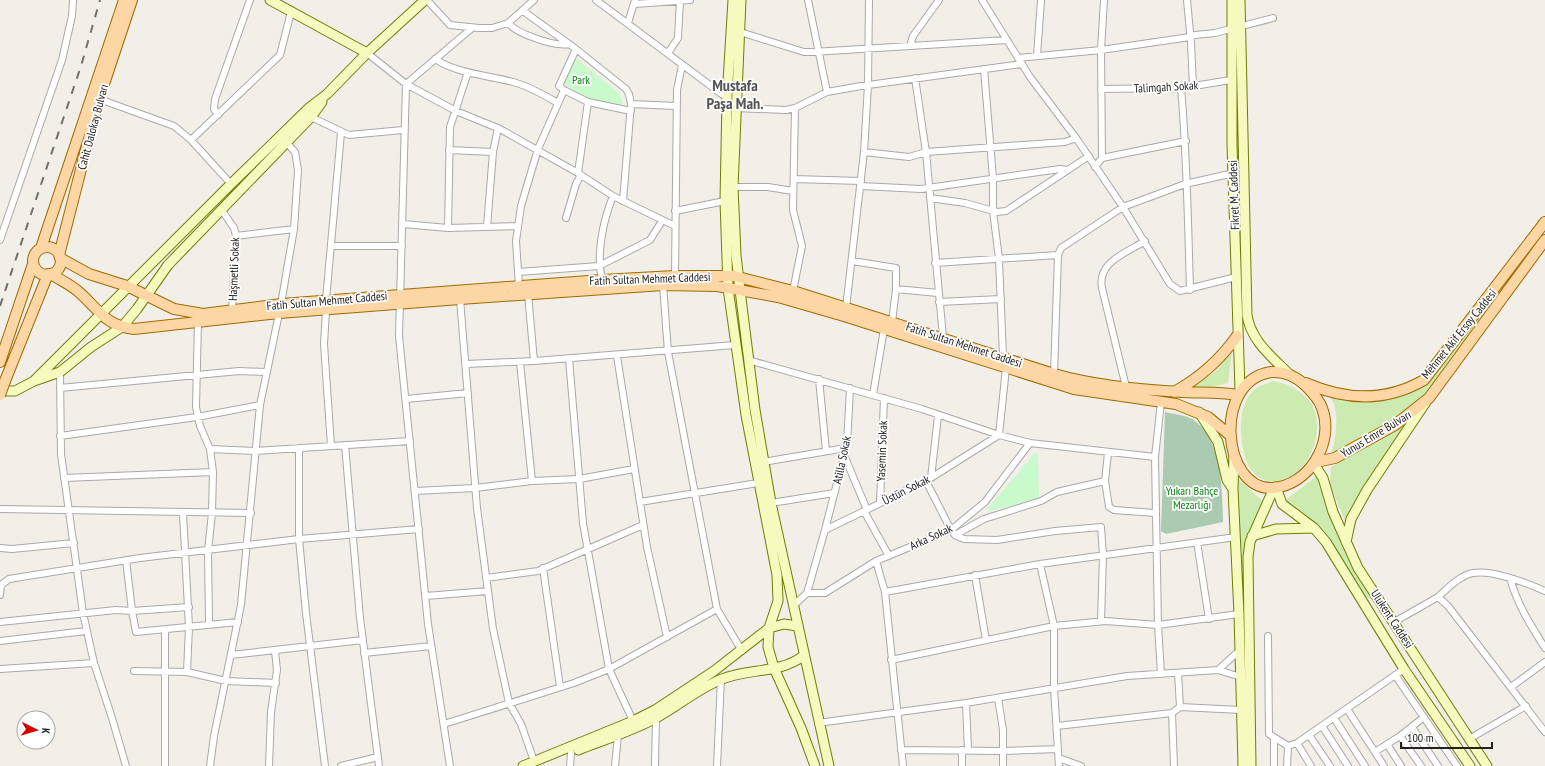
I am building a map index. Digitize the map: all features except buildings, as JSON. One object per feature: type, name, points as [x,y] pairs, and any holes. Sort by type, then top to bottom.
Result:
[{"type":"main road","name":"Cahit Dalokay Bulvarı","points":[[41,248],[124,0]]},
{"type":"main road","name":"Cahit Dalokay Bulvarı","points":[[59,257],[99,99],[132,0]]},
{"type":"main road","points":[[270,0],[368,53]]},
{"type":"main road","points":[[733,0],[727,98],[725,201],[728,288],[735,346],[758,482],[779,592],[776,610],[769,628],[768,648],[774,668],[802,728],[815,766]]},
{"type":"main road","points":[[740,0],[733,187],[738,277],[748,360],[763,462],[803,656],[828,766]]},
{"type":"main road","name":"Fikret M. Caddesi","points":[[1232,0],[1237,27],[1231,80],[1239,392]]},
{"type":"main road","points":[[1240,0],[1237,27],[1247,315],[1249,328],[1262,347],[1289,374]]},
{"type":"main road","points":[[0,391],[15,390],[34,381],[60,372],[91,347],[122,327],[147,297],[168,265],[311,117],[328,94],[422,1]]},
{"type":"main road","points":[[34,381],[87,329],[127,286],[231,184],[310,107],[328,94]]},
{"type":"main road","name":"Mehmet Akif Ersoy Caddesi","points":[[1299,379],[1333,393],[1363,397],[1395,394],[1411,388],[1424,380],[1545,222]]},
{"type":"main road","name":"Yunus Emre Bulvarı","points":[[1315,463],[1335,458],[1395,425],[1429,398],[1545,240]]},
{"type":"main road","points":[[0,362],[33,264],[35,253],[41,248],[51,248],[59,257],[57,270],[49,274],[0,395]]},
{"type":"main road","name":"Fatih Sultan Mehmet Caddesi","points":[[59,257],[99,278],[127,286],[174,309],[191,314],[400,299],[519,286],[602,280],[675,276],[738,277],[793,291],[1054,374],[1096,384],[1174,392],[1239,392]]},
{"type":"main road","points":[[33,264],[37,271],[49,274],[79,292],[107,320],[122,327],[134,329],[280,308]]},
{"type":"main road","points":[[400,299],[460,299],[663,285],[699,285],[728,288],[778,298],[884,329],[1074,389],[1176,404],[1199,412],[1208,417],[1231,436]]},
{"type":"main road","points":[[1174,392],[1192,381],[1210,367],[1237,336]]},
{"type":"main road","points":[[1279,372],[1289,374],[1299,379],[1312,392],[1322,408],[1324,435],[1322,448],[1315,463],[1298,479],[1275,488],[1270,488],[1255,483],[1245,476],[1239,468],[1234,453],[1231,436],[1231,418],[1239,392],[1252,378],[1260,373],[1279,372]]},
{"type":"main road","points":[[1346,542],[1351,519],[1366,490],[1429,398]]},
{"type":"main road","points":[[1199,412],[1218,442],[1227,480],[1233,489]]},
{"type":"main road","points":[[1234,453],[1233,489],[1239,614],[1243,766]]},
{"type":"main road","name":"Ulukent Caddesi","points":[[1315,463],[1323,478],[1333,512],[1358,568],[1487,766]]},
{"type":"main road","points":[[1275,488],[1282,504],[1314,528],[1339,563],[1404,669],[1470,766]]},
{"type":"main road","points":[[1251,766],[1248,557],[1252,536],[1275,488]]},
{"type":"main road","points":[[1252,536],[1276,529],[1314,528]]},
{"type":"main road","points":[[536,764],[655,710],[742,651],[769,628],[784,624],[797,626]]},
{"type":"main road","points":[[523,766],[536,764],[571,753],[618,735],[656,718],[721,679],[740,673],[789,665],[803,656]]},
{"type":"street","points":[[0,240],[14,195],[39,129],[62,60],[72,16],[73,0]]},
{"type":"street","points":[[218,115],[214,109],[215,99],[250,0]]},
{"type":"street","points":[[422,1],[450,24],[472,28],[492,28],[508,23],[534,0]]},
{"type":"street","points":[[596,0],[727,98],[735,108],[786,110],[795,108],[827,92],[915,78],[1022,64]]},
{"type":"street","points":[[668,53],[678,38],[680,0]]},
{"type":"street","points":[[628,23],[635,2],[690,0]]},
{"type":"street","points":[[808,0],[827,92]]},
{"type":"street","points":[[846,308],[864,152],[868,85],[869,0]]},
{"type":"street","points":[[910,46],[913,36],[939,0]]},
{"type":"street","points":[[982,0],[1022,64],[1089,156],[1095,167],[1123,206],[1170,284],[1180,291],[1190,290],[1236,277]]},
{"type":"street","points":[[1037,56],[1041,0]]},
{"type":"street","points":[[1095,167],[1102,158],[1101,50],[1104,0]]},
{"type":"street","points":[[1187,0],[1193,87]]},
{"type":"street","points":[[523,11],[576,49],[626,89],[631,98],[623,202]]},
{"type":"street","points":[[191,140],[280,55],[291,12]]},
{"type":"street","points":[[1018,58],[1101,50],[1190,37],[1274,18]]},
{"type":"street","points":[[508,23],[517,31],[526,36],[561,44],[569,44]]},
{"type":"street","points":[[450,766],[431,646],[399,336],[402,246],[403,130],[406,84],[472,28]]},
{"type":"street","points":[[740,32],[804,52],[1007,40]]},
{"type":"street","points":[[576,49],[559,83],[564,90],[588,102],[631,112]]},
{"type":"street","points":[[368,53],[406,84],[456,111],[498,128],[538,149],[623,202],[675,226]]},
{"type":"street","points":[[435,59],[450,67],[518,83],[558,103]]},
{"type":"street","points":[[675,276],[676,106],[678,80],[682,65]]},
{"type":"street","points":[[984,69],[993,178],[993,211],[999,259],[1003,357]]},
{"type":"street","points":[[448,228],[450,127],[468,72]]},
{"type":"street","points":[[915,78],[926,152],[943,338]]},
{"type":"street","name":"Talimgah Sokak","points":[[1102,88],[1181,88],[1231,80]]},
{"type":"street","points":[[1181,88],[1186,141],[1185,184],[1190,290]]},
{"type":"street","points":[[519,286],[516,241],[521,206],[538,149],[564,90]]},
{"type":"street","points":[[99,99],[174,126],[191,140],[231,184]]},
{"type":"street","points":[[566,218],[580,174],[588,102]]},
{"type":"street","points":[[631,104],[676,106]]},
{"type":"street","points":[[793,291],[802,246],[800,234],[794,219],[793,191],[795,108]]},
{"type":"street","points":[[311,117],[348,136],[403,130]]},
{"type":"street","points":[[487,227],[493,152],[498,128]]},
{"type":"street","points":[[330,446],[324,344],[341,133]]},
{"type":"street","points":[[864,152],[909,157],[926,152],[1065,142],[1076,138]]},
{"type":"street","points":[[1102,158],[1186,141]]},
{"type":"street","points":[[210,766],[214,736],[238,622],[248,545],[255,451],[265,372],[280,308],[294,229],[298,170],[295,152],[286,142]]},
{"type":"street","points":[[449,150],[493,152]]},
{"type":"street","points":[[930,198],[965,203],[1002,212],[1011,209],[1089,156]]},
{"type":"street","points":[[794,179],[861,184],[911,190],[1060,168],[1068,170]]},
{"type":"street","points":[[1054,374],[1058,255],[1063,245],[1123,206],[1185,184],[1234,173]]},
{"type":"street","points":[[733,187],[768,187],[793,191]]},
{"type":"street","points":[[602,280],[599,266],[605,226],[613,196]]},
{"type":"street","points":[[675,211],[725,201]]},
{"type":"street","name":"Haşmetli Sokak","points":[[222,209],[234,228],[236,236],[232,310]]},
{"type":"street","points":[[518,272],[599,266],[650,240],[662,221]]},
{"type":"street","points":[[402,224],[448,228],[517,226]]},
{"type":"street","points":[[236,236],[294,229]]},
{"type":"street","points":[[1126,386],[1102,288],[1101,276],[1106,265],[1145,241]]},
{"type":"street","points":[[331,246],[402,246]]},
{"type":"street","points":[[935,263],[1058,255]]},
{"type":"street","points":[[852,261],[896,268],[896,289],[892,322]]},
{"type":"street","points":[[562,268],[563,283]]},
{"type":"street","points":[[663,285],[668,352],[717,609],[742,651]]},
{"type":"street","points":[[896,289],[938,293]]},
{"type":"street","points":[[528,294],[534,361]]},
{"type":"street","points":[[460,299],[475,488],[493,629],[509,703],[521,724],[536,764]]},
{"type":"street","points":[[939,302],[1001,299]]},
{"type":"street","points":[[198,321],[196,376],[197,417],[210,449],[213,472],[212,513],[208,551],[208,624]]},
{"type":"street","points":[[872,395],[884,329]]},
{"type":"street","points":[[466,364],[617,356],[735,346]]},
{"type":"street","points":[[617,356],[643,525],[668,637]]},
{"type":"street","points":[[568,359],[579,479],[588,549],[609,669],[633,721]]},
{"type":"street","points":[[748,360],[884,398],[999,435],[1030,443],[1155,458]]},
{"type":"street","points":[[520,362],[532,481]]},
{"type":"street","points":[[999,435],[1006,368]]},
{"type":"street","points":[[60,388],[239,371],[265,372]]},
{"type":"street","points":[[60,372],[60,436],[64,478],[86,631],[94,664],[127,764]]},
{"type":"street","points":[[819,379],[826,451]]},
{"type":"street","name":"Atilla Sokak","points":[[824,530],[846,448],[850,388]]},
{"type":"street","points":[[406,399],[468,393]]},
{"type":"street","name":"Yasemin Sokak","points":[[880,504],[884,398]]},
{"type":"street","points":[[1161,674],[1158,625],[1155,458],[1162,402]]},
{"type":"street","points":[[60,436],[197,417],[260,405]]},
{"type":"street","points":[[938,416],[928,480],[953,533],[964,539],[997,540],[1055,531],[1101,527],[1103,555],[1101,622]]},
{"type":"street","name":"Üstün Sokak","points":[[824,530],[928,480],[999,435]]},
{"type":"street","points":[[210,449],[255,451],[410,441]]},
{"type":"street","name":"Arka Sokak","points":[[807,593],[825,593],[876,561],[953,533],[985,502],[1030,443]]},
{"type":"street","points":[[345,445],[364,653],[379,766]]},
{"type":"street","points":[[299,448],[299,539],[310,647],[325,766]]},
{"type":"street","points":[[763,462],[846,448]]},
{"type":"street","points":[[1108,453],[1106,481],[1108,506],[1110,508],[1155,513]]},
{"type":"street","points":[[844,455],[865,510],[889,556]]},
{"type":"street","points":[[415,491],[475,488],[532,481],[579,479],[634,469]]},
{"type":"street","points":[[64,478],[213,472]]},
{"type":"street","points":[[953,533],[984,519],[1041,501],[1057,492],[1106,481]]},
{"type":"street","points":[[640,502],[758,482]]},
{"type":"street","points":[[771,503],[834,493]]},
{"type":"street","points":[[0,509],[251,513]]},
{"type":"street","points":[[183,513],[189,627],[187,672]]},
{"type":"street","points":[[486,578],[543,568],[643,525]]},
{"type":"street","points":[[0,595],[2,585],[9,579],[126,560],[299,539],[419,529]]},
{"type":"street","points":[[793,606],[807,593],[824,530]]},
{"type":"street","points":[[885,592],[1040,564],[1236,536]]},
{"type":"street","points":[[1197,542],[1209,618]]},
{"type":"street","points":[[0,548],[74,543]]},
{"type":"street","points":[[126,560],[136,632],[238,622]]},
{"type":"street","points":[[876,561],[885,592],[903,766]]},
{"type":"street","points":[[1040,564],[1054,626],[1054,689],[1059,766]]},
{"type":"street","points":[[543,568],[560,687]]},
{"type":"street","points":[[1394,622],[1438,597],[1456,581],[1472,573],[1510,578],[1545,591]]},
{"type":"street","points":[[975,575],[986,640]]},
{"type":"street","points":[[1510,578],[1514,596],[1545,648]]},
{"type":"street","points":[[426,596],[488,590]]},
{"type":"street","points":[[1438,597],[1448,606],[1526,706],[1543,722],[1545,732]]},
{"type":"street","points":[[0,622],[116,610],[132,611],[188,607]]},
{"type":"street","points":[[444,724],[560,687],[609,669],[717,609]]},
{"type":"street","points":[[891,660],[1054,626],[1101,622],[1158,625],[1239,614]]},
{"type":"street","points":[[165,630],[165,766]]},
{"type":"street","points":[[0,641],[86,631]]},
{"type":"street","points":[[1268,636],[1269,734],[1288,746],[1297,743],[1404,669]]},
{"type":"street","points":[[231,655],[363,640]]},
{"type":"street","points":[[364,653],[431,646]]},
{"type":"street","points":[[1218,670],[1240,650]]},
{"type":"street","points":[[269,766],[271,712],[276,683],[275,651]]},
{"type":"street","points":[[1511,687],[1545,662]]},
{"type":"street","points":[[0,670],[94,664]]},
{"type":"street","points":[[818,723],[966,703],[1127,676],[1218,670],[1241,677]]},
{"type":"street","points":[[134,671],[187,672],[226,681],[276,683]]},
{"type":"street","points":[[1178,673],[1180,707]]},
{"type":"street","points":[[1395,675],[1457,766]]},
{"type":"street","points":[[717,766],[721,679]]},
{"type":"street","points":[[998,698],[1003,730],[1003,766]]},
{"type":"street","points":[[962,766],[965,750],[966,703]]},
{"type":"street","points":[[1469,739],[1526,706]]},
{"type":"street","points":[[1057,726],[1172,713],[1180,707],[1241,710]]},
{"type":"street","points":[[1347,709],[1384,766]]},
{"type":"street","points":[[1172,713],[1174,766]]},
{"type":"street","points":[[1375,752],[1400,736],[1424,717]]},
{"type":"street","points":[[654,766],[656,718]]},
{"type":"street","points":[[1334,718],[1365,766]]},
{"type":"street","points":[[1322,726],[1348,766]]},
{"type":"street","points":[[1412,727],[1438,766]]},
{"type":"street","points":[[615,766],[618,735]]},
{"type":"street","points":[[1309,735],[1330,766]]},
{"type":"street","points":[[1400,736],[1420,766]]},
{"type":"street","points":[[1274,738],[1274,766]]},
{"type":"street","points":[[1297,743],[1311,766]]},
{"type":"street","points":[[1387,744],[1401,766]]},
{"type":"street","points":[[1288,746],[1288,765]]},
{"type":"street","points":[[901,750],[1004,751],[1058,749]]},
{"type":"street","points":[[570,766],[571,753]]},
{"type":"street","points":[[341,766],[378,756]]},
{"type":"street","points":[[1058,758],[1081,766]]},
{"type":"green space","name":"Park","points":[[574,57],[619,93],[623,103],[618,106],[595,100],[581,95],[568,87],[562,81]]},
{"type":"green space","points":[[1512,271],[1515,272],[1428,394],[1394,421],[1330,456],[1334,443],[1336,427],[1334,404],[1331,398],[1378,400],[1398,396],[1421,386]]},
{"type":"green space","points":[[1232,351],[1228,383],[1213,387],[1191,388],[1216,371]]},
{"type":"green space","points":[[1272,381],[1291,386],[1307,398],[1316,414],[1317,423],[1315,443],[1307,461],[1294,474],[1286,479],[1278,481],[1263,479],[1250,469],[1246,460],[1241,431],[1241,421],[1246,401],[1251,393],[1258,387]]},
{"type":"green space","name":"Yukarı Bahçe Mezarlığı","points":[[1165,412],[1192,419],[1202,428],[1210,439],[1219,466],[1223,522],[1166,534],[1161,531]]},
{"type":"green space","points":[[1410,422],[1347,526],[1330,484],[1331,467]]},
{"type":"green space","points":[[1035,453],[1038,454],[1039,499],[989,511],[987,509]]},
{"type":"green space","points":[[1317,476],[1333,524],[1372,599],[1365,597],[1323,531],[1284,501]]},
{"type":"green space","points":[[1238,479],[1266,504],[1249,534],[1246,754]]},
{"type":"railway","points":[[0,306],[81,66],[100,0]]},
{"type":"district","name":"Mustafa Paşa Mah.","points":[[735,94]]}]
